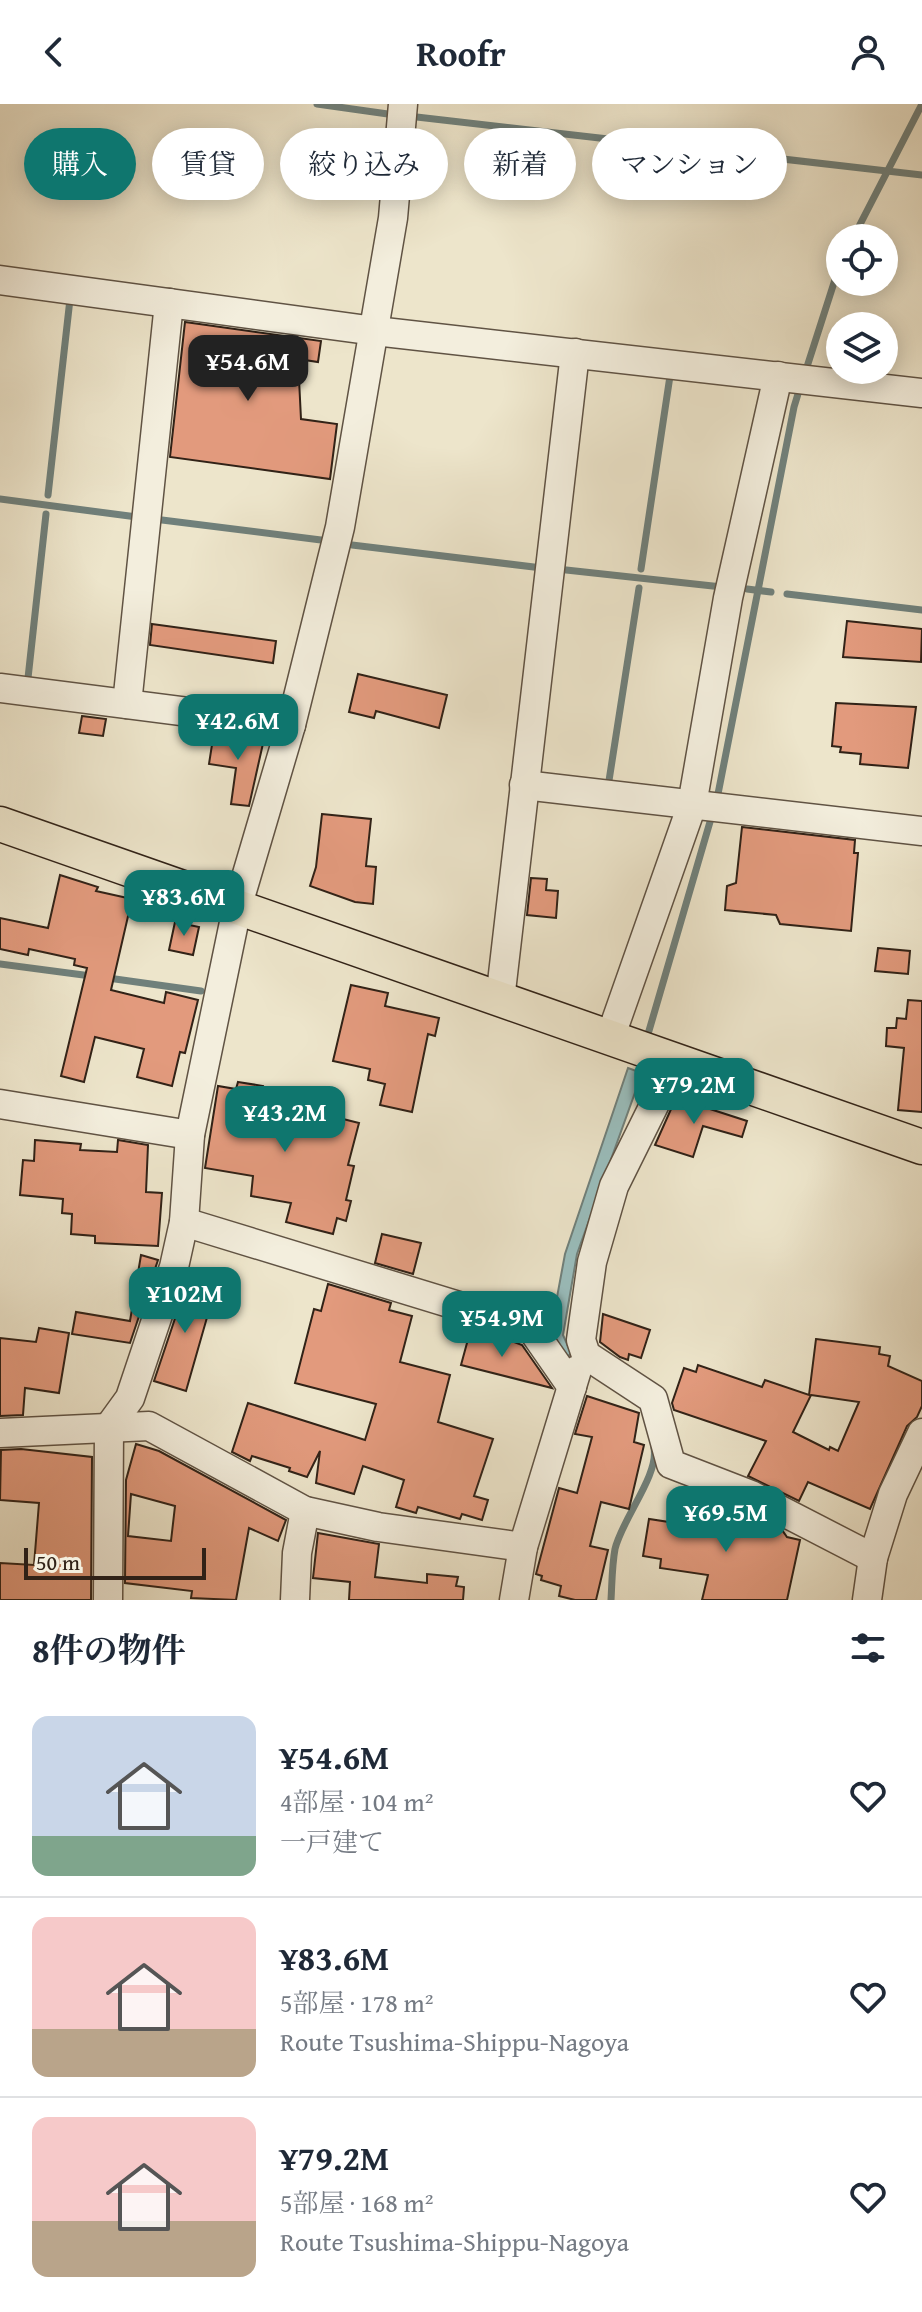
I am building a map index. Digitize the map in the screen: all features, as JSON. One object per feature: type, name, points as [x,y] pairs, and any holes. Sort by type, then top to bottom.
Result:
[{"type":"main road","points":[[0,824],[922,1147]]},
{"type":"street","points":[[108,1600],[109,1427],[130,1398],[174,1267],[184,1222],[190,1135],[237,908],[291,725],[340,527],[393,218],[402,110]]},
{"type":"street","points":[[0,280],[375,331],[922,393]]},
{"type":"street","points":[[127,704],[169,303]]},
{"type":"street","points":[[500,1000],[575,353]]},
{"type":"street","points":[[514,1600],[523,1547],[580,1368],[592,1262],[614,1186],[641,1049],[705,806],[728,598],[794,378]]},
{"type":"street","points":[[0,688],[291,725]]},
{"type":"street","points":[[524,785],[922,831]]},
{"type":"street","points":[[0,1104],[190,1135]]},
{"type":"street","points":[[184,1222],[531,1328],[580,1368],[653,1399],[671,1464],[751,1495],[873,1558]]},
{"type":"street","points":[[0,1433],[149,1426],[305,1511],[378,1527],[523,1547]]},
{"type":"street","points":[[867,1600],[873,1558],[893,1494],[922,1433]]},
{"type":"street","points":[[295,1600],[297,1553],[305,1511]]},
{"type":"water","points":[[628,1068],[642,1073],[577,1254],[563,1335],[571,1353],[566,1359],[550,1335],[565,1254]]},
{"type":"building","points":[[185,322],[321,341],[318,362],[298,359],[301,419],[337,424],[330,479],[170,457]]},
{"type":"building","points":[[847,621],[922,629],[921,662],[843,657]]},
{"type":"building","points":[[152,624],[276,641],[273,663],[150,645]]},
{"type":"building","points":[[358,674],[447,695],[439,728],[376,711],[374,718],[349,712]]},
{"type":"building","points":[[836,703],[916,707],[908,768],[860,764],[861,754],[840,752],[841,747],[832,746]]},
{"type":"building","points":[[82,716],[106,719],[103,736],[79,733]]},
{"type":"building","points":[[214,732],[264,739],[249,806],[231,804],[236,768],[209,764]]},
{"type":"building","points":[[322,814],[371,819],[366,866],[376,867],[373,904],[355,902],[310,886],[316,867]]},
{"type":"building","points":[[742,827],[855,840],[854,853],[858,853],[851,931],[780,924],[776,915],[725,910],[727,886],[736,883]]},
{"type":"building","points":[[60,875],[98,887],[96,891],[132,899],[111,990],[164,1003],[166,992],[198,1000],[185,1053],[180,1052],[172,1086],[137,1077],[144,1049],[95,1037],[84,1082],[61,1076],[87,968],[74,965],[75,959],[29,949],[28,955],[0,949],[0,918],[48,928]]},
{"type":"building","points":[[531,878],[547,879],[546,890],[558,891],[556,918],[527,915]]},
{"type":"building","points":[[175,922],[199,927],[193,955],[169,950]]},
{"type":"building","points":[[878,948],[910,951],[908,974],[875,971]]},
{"type":"building","points":[[351,985],[388,993],[385,1006],[439,1018],[435,1036],[428,1034],[412,1112],[380,1105],[385,1084],[368,1080],[370,1069],[333,1061]]},
{"type":"building","points":[[908,1000],[922,1001],[922,1112],[898,1110],[904,1048],[886,1046],[887,1028],[896,1028],[897,1018],[906,1019]]},
{"type":"building","points":[[238,1082],[263,1086],[262,1093],[284,1097],[283,1104],[359,1123],[348,1165],[354,1166],[346,1200],[351,1201],[346,1221],[337,1218],[333,1234],[286,1222],[291,1203],[251,1196],[253,1176],[205,1168],[218,1086],[236,1089]]},
{"type":"building","points":[[676,1098],[747,1121],[742,1137],[703,1126],[693,1157],[655,1145]]},
{"type":"building","points":[[35,1140],[81,1144],[80,1150],[117,1152],[118,1140],[148,1145],[146,1192],[162,1193],[158,1246],[95,1243],[95,1236],[71,1234],[72,1214],[62,1213],[63,1199],[20,1195],[23,1160],[34,1161]]},
{"type":"building","points":[[382,1234],[421,1243],[413,1274],[375,1263]]},
{"type":"building","points":[[141,1255],[158,1260],[130,1343],[72,1334],[76,1312],[130,1321]]},
{"type":"building","points":[[191,1271],[209,1277],[202,1297],[212,1300],[186,1391],[154,1381]]},
{"type":"building","points":[[328,1284],[391,1303],[389,1310],[412,1316],[400,1362],[450,1375],[438,1422],[493,1439],[474,1496],[488,1500],[482,1520],[462,1514],[460,1519],[418,1507],[416,1513],[396,1507],[404,1480],[363,1466],[354,1494],[316,1483],[320,1451],[307,1477],[289,1471],[290,1468],[252,1456],[250,1461],[232,1452],[248,1403],[365,1440],[376,1404],[295,1383],[314,1309],[321,1311]]},
{"type":"building","points":[[603,1314],[650,1330],[641,1358],[629,1354],[628,1360],[620,1357],[600,1342]]},
{"type":"building","points":[[39,1328],[69,1333],[59,1393],[25,1388],[23,1415],[0,1416],[0,1338],[36,1342]]},
{"type":"building","points":[[470,1332],[486,1336],[487,1332],[522,1345],[552,1388],[461,1365]]},
{"type":"building","points":[[816,1339],[880,1347],[879,1354],[890,1356],[888,1366],[922,1381],[922,1406],[917,1417],[907,1426],[870,1509],[808,1482],[799,1501],[748,1476],[766,1441],[674,1410],[672,1403],[684,1368],[696,1372],[698,1365],[762,1387],[765,1380],[809,1395]],"holes":[[[811,1395],[859,1402],[838,1451],[830,1447],[829,1450],[793,1432]]]},
{"type":"building","points":[[587,1396],[639,1413],[634,1442],[644,1445],[629,1509],[601,1502],[590,1546],[608,1550],[596,1600],[575,1600],[559,1596],[561,1586],[541,1580],[542,1576],[536,1574],[559,1488],[577,1493],[592,1437],[575,1434]]},
{"type":"building","points":[[136,1444],[159,1451],[286,1520],[278,1541],[249,1528],[236,1600],[191,1598],[192,1591],[125,1583],[126,1480]],"holes":[[[131,1494],[175,1506],[171,1541],[128,1536]]]},
{"type":"building","points":[[21,1449],[92,1457],[91,1600],[0,1600],[0,1563],[34,1565],[39,1503],[0,1500],[1,1450]]},
{"type":"building","points":[[699,1499],[733,1506],[730,1519],[782,1530],[787,1537],[800,1540],[787,1600],[702,1600],[708,1575],[660,1568],[661,1559],[643,1556],[649,1519],[695,1526]]},
{"type":"building","points":[[318,1533],[379,1544],[375,1577],[427,1583],[427,1574],[458,1577],[456,1586],[464,1587],[463,1600],[349,1600],[350,1582],[313,1578]]},
{"type":"waterway","points":[[317,104],[395,115]]},
{"type":"waterway","points":[[860,224],[922,104]]},
{"type":"waterway","points":[[408,116],[922,175]]},
{"type":"waterway","points":[[805,373],[830,296]]},
{"type":"waterway","points":[[48,495],[70,299]]},
{"type":"waterway","points":[[641,569],[670,376]]},
{"type":"waterway","points":[[717,799],[801,384]]},
{"type":"waterway","points":[[0,499],[137,517]]},
{"type":"waterway","points":[[28,678],[46,514]]},
{"type":"waterway","points":[[154,519],[321,540]]},
{"type":"waterway","points":[[352,545],[542,568]]},
{"type":"waterway","points":[[557,569],[722,587]]},
{"type":"waterway","points":[[608,787],[639,588]]},
{"type":"waterway","points":[[747,589],[771,592]]},
{"type":"waterway","points":[[787,594],[922,610]]},
{"type":"waterway","points":[[646,1041],[712,815]]},
{"type":"waterway","points":[[0,964],[91,976]]},
{"type":"waterway","points":[[108,978],[201,991]]},
{"type":"waterway","points":[[611,1600],[615,1549],[646,1484],[654,1448]]}]
